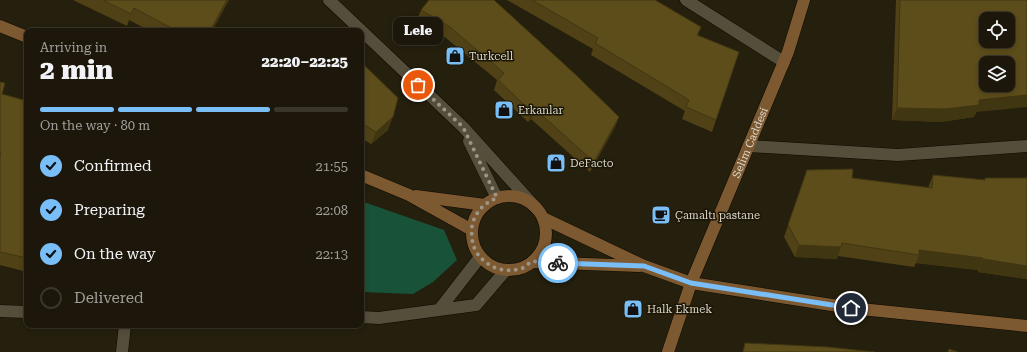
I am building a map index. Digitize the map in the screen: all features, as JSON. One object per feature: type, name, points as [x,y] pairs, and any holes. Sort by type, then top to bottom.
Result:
[{"type":"main road","name":"Selim Caddesi","points":[[668,352],[691,283],[784,62],[804,0]]},
{"type":"main road","points":[[0,26],[24,36]]},
{"type":"main road","points":[[364,176],[409,195],[472,230]]},
{"type":"main road","points":[[409,195],[485,205]]},
{"type":"main road","points":[[540,213],[546,229],[545,241],[541,253],[533,262],[520,268],[506,270],[496,268],[488,264],[480,257],[474,244],[472,230],[478,212],[485,205],[497,198],[508,196],[519,197],[529,202],[540,213],[644,266],[691,283],[851,308],[1027,326]]},
{"type":"main road","points":[[533,262],[644,266]]},
{"type":"street","points":[[329,0],[359,28]]},
{"type":"street","points":[[686,0],[784,62]]},
{"type":"street","points":[[364,33],[463,127],[540,213]]},
{"type":"street","points":[[463,127],[497,198]]},
{"type":"street","points":[[749,146],[898,155],[1027,146]]},
{"type":"street","points":[[439,310],[480,257]]},
{"type":"street","points":[[364,317],[379,318],[476,305],[506,270]]},
{"type":"street","points":[[0,311],[24,312]]},
{"type":"street","points":[[122,352],[125,328]]},
{"type":"green space","points":[[364,202],[444,230],[457,260],[433,282],[413,294],[364,292]]},
{"type":"building","points":[[103,0],[227,0],[212,28],[171,28],[134,8],[131,14]]},
{"type":"building","points":[[429,0],[494,0],[576,75],[619,117],[594,162],[535,109],[532,112],[498,80],[504,73],[450,27],[421,10]]},
{"type":"building","points":[[532,0],[655,0],[701,27],[697,35],[739,52],[716,120],[686,107],[689,100],[595,43],[598,38]]},
{"type":"building","points":[[900,0],[1027,0],[1027,95],[979,100],[979,105],[945,109],[897,108]]},
{"type":"building","points":[[364,65],[398,98],[393,117],[376,132],[364,125]]},
{"type":"building","points":[[0,82],[5,83],[2,94],[24,100],[24,257],[0,252]]},
{"type":"building","points":[[853,169],[852,178],[932,188],[933,175],[985,180],[985,178],[1027,178],[1027,266],[983,258],[919,250],[919,255],[842,243],[841,247],[799,245],[788,225],[807,170]]},
{"type":"building","points":[[745,343],[828,347],[875,352],[743,352]]},
{"type":"building","points":[[949,349],[958,352],[948,352]]},
{"type":"way so far","points":[[418,85],[463,127],[497,198],[491,200],[485,205],[478,212],[474,221],[472,240],[480,257],[488,264],[496,268],[506,270],[515,270],[533,262],[558,263]]},
{"type":"place","name":"Turkcell","points":[[455,56]]},
{"type":"place","name":"Lele","points":[[418,85]]},
{"type":"place","name":"Erkanlar","points":[[504,110]]},
{"type":"place","name":"DeFacto","points":[[556,163]]},
{"type":"place","name":"Çamaltı pastane","points":[[661,215]]},
{"type":"place","name":"Halk Ekmek","points":[[633,309]]},
{"type":"route","points":[[558,263],[644,266],[691,283],[851,308]]}]
